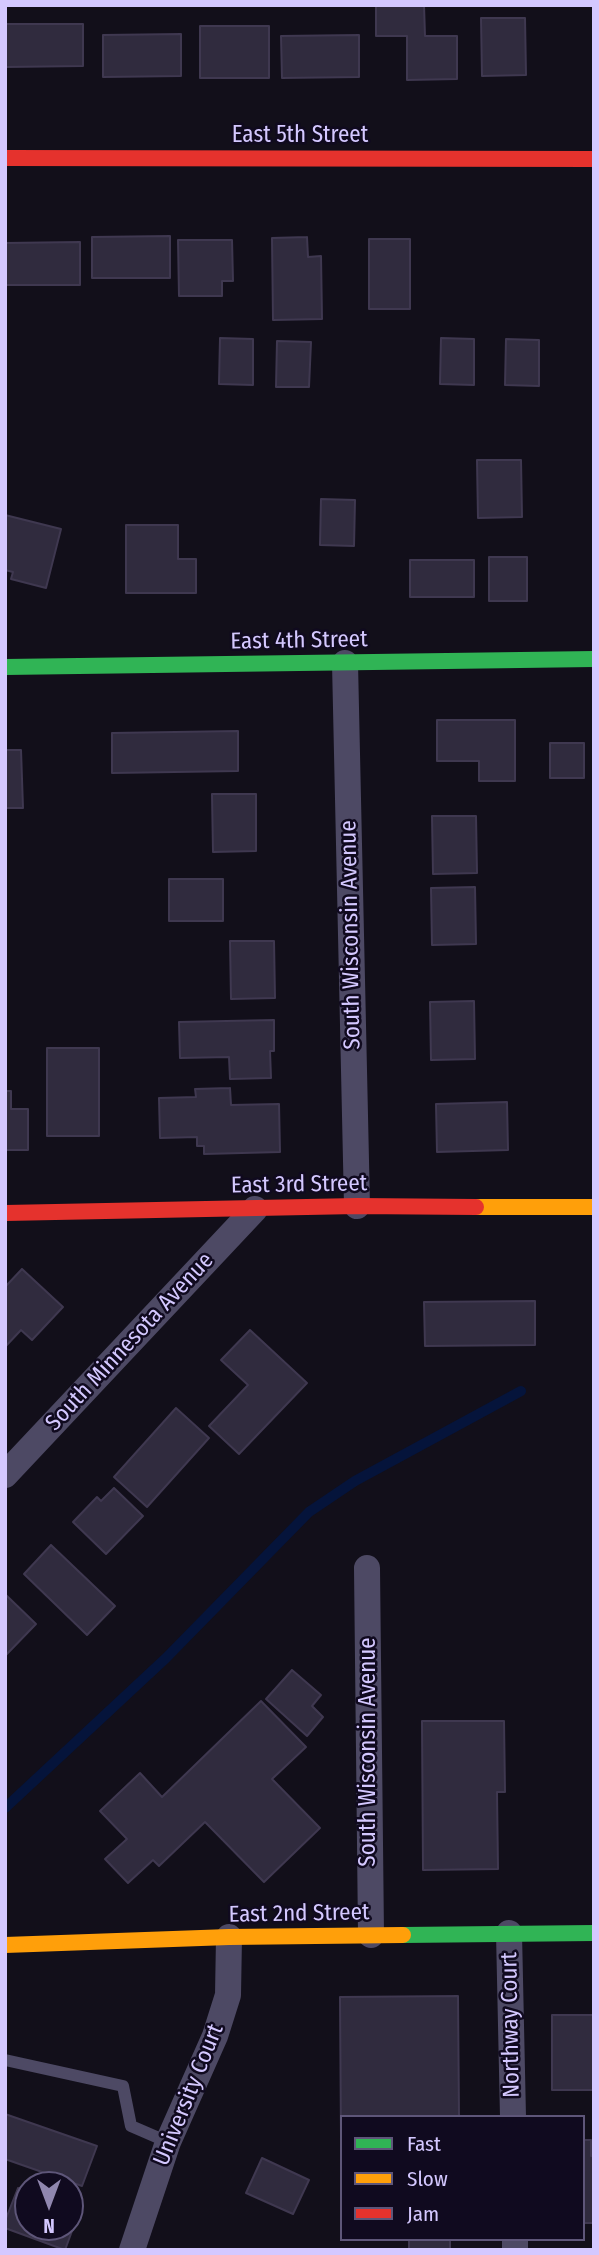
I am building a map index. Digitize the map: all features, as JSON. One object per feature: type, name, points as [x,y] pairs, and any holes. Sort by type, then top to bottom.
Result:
[{"type":"street","name":"East 5th Street","points":[[5,158],[594,159]]},
{"type":"street","name":"East 4th Street","points":[[5,667],[594,659]]},
{"type":"street","name":"South Wisconsin Avenue","points":[[345,663],[357,1206]]},
{"type":"street","name":"East 3rd Street","points":[[5,1213],[357,1206],[594,1207]]},
{"type":"street","name":"South Minnesota Avenue","points":[[5,1475],[255,1209]]},
{"type":"street","name":"South Wisconsin Avenue","points":[[368,1568],[370,1935]]},
{"type":"street","name":"Northway Court","points":[[509,1933],[513,2115]]},
{"type":"street","name":"East 2nd Street","points":[[5,1945],[229,1937],[594,1933]]},
{"type":"street","name":"University Court","points":[[132,2250],[168,2142],[215,2036],[228,1995],[229,1937]]},
{"type":"lane","points":[[5,2060],[123,2086],[131,2126],[168,2142]]},
{"type":"building","points":[[376,5],[424,5],[425,36],[457,36],[457,79],[407,80],[407,36],[376,36]]},
{"type":"building","points":[[481,18],[525,18],[526,75],[482,76]]},
{"type":"building","points":[[5,24],[83,24],[83,66],[5,67]]},
{"type":"building","points":[[200,26],[269,26],[269,78],[200,78]]},
{"type":"building","points":[[181,34],[181,76],[103,77],[103,35]]},
{"type":"building","points":[[359,35],[359,77],[282,78],[281,36]]},
{"type":"building","points":[[170,236],[170,278],[92,278],[92,237]]},
{"type":"building","points":[[307,237],[308,257],[321,256],[322,319],[273,320],[272,238]]},
{"type":"building","points":[[369,239],[410,239],[410,309],[369,309]]},
{"type":"building","points":[[178,240],[232,240],[233,281],[222,281],[222,296],[179,296]]},
{"type":"building","points":[[80,242],[80,285],[5,285],[5,243]]},
{"type":"building","points":[[220,338],[253,339],[253,385],[219,384]]},
{"type":"building","points":[[441,338],[474,339],[474,385],[440,384]]},
{"type":"building","points":[[506,339],[539,340],[539,386],[505,385]]},
{"type":"building","points":[[277,341],[311,342],[309,387],[276,387]]},
{"type":"building","points":[[477,460],[521,460],[522,517],[478,518]]},
{"type":"building","points":[[321,499],[355,500],[354,546],[320,545]]},
{"type":"building","points":[[5,515],[61,529],[46,588],[11,579],[13,572],[5,570]]},
{"type":"building","points":[[126,525],[178,525],[178,559],[196,559],[196,593],[126,593]]},
{"type":"building","points":[[489,557],[527,557],[527,601],[489,601]]},
{"type":"building","points":[[410,560],[474,560],[474,597],[410,597]]},
{"type":"building","points":[[437,720],[515,720],[515,781],[479,781],[479,761],[437,761]]},
{"type":"building","points":[[238,731],[238,771],[112,773],[112,733]]},
{"type":"building","points":[[550,743],[584,743],[584,778],[550,778]]},
{"type":"building","points":[[5,750],[21,750],[23,808],[5,808]]},
{"type":"building","points":[[212,794],[256,794],[256,851],[213,852]]},
{"type":"building","points":[[432,816],[476,816],[477,873],[433,874]]},
{"type":"building","points":[[169,879],[223,879],[223,921],[169,921]]},
{"type":"building","points":[[475,887],[476,944],[432,945],[431,888]]},
{"type":"building","points":[[230,941],[274,941],[275,998],[231,999]]},
{"type":"building","points":[[474,1001],[475,1059],[431,1060],[430,1002]]},
{"type":"building","points":[[274,1020],[274,1051],[270,1051],[271,1078],[230,1079],[229,1057],[180,1058],[179,1022]]},
{"type":"building","points":[[47,1048],[99,1048],[99,1136],[47,1136]]},
{"type":"building","points":[[230,1088],[231,1105],[279,1104],[280,1152],[204,1154],[204,1146],[197,1146],[197,1137],[160,1138],[159,1098],[196,1097],[195,1089]]},
{"type":"building","points":[[5,1091],[11,1091],[11,1109],[28,1109],[28,1150],[5,1150]]},
{"type":"building","points":[[507,1102],[508,1150],[437,1152],[436,1104]]},
{"type":"building","points":[[22,1269],[63,1307],[32,1340],[21,1330],[5,1347],[5,1287]]},
{"type":"building","points":[[535,1301],[535,1345],[425,1346],[424,1302]]},
{"type":"building","points":[[250,1330],[307,1383],[239,1454],[209,1426],[248,1385],[221,1360]]},
{"type":"building","points":[[176,1408],[209,1438],[147,1507],[114,1477]]},
{"type":"building","points":[[114,1488],[143,1516],[106,1554],[73,1522],[97,1497],[101,1501]]},
{"type":"building","points":[[51,1545],[115,1606],[87,1635],[24,1574]]},
{"type":"building","points":[[6,1595],[36,1624],[5,1656],[5,1597]]},
{"type":"building","points":[[292,1670],[321,1695],[312,1706],[323,1717],[307,1736],[266,1699]]},
{"type":"building","points":[[261,1701],[306,1747],[272,1779],[320,1828],[264,1882],[205,1822],[159,1866],[153,1860],[128,1883],[105,1859],[127,1839],[100,1811],[140,1773],[162,1797]]},
{"type":"building","points":[[422,1721],[504,1721],[505,1792],[497,1792],[498,1869],[423,1870]]},
{"type":"building","points":[[458,1996],[459,2115],[341,2115],[340,1997]]},
{"type":"building","points":[[552,2015],[594,2015],[594,2090],[552,2090]]},
{"type":"building","points":[[5,2114],[97,2146],[84,2181],[84,2171],[39,2171],[5,2159]]},
{"type":"building","points":[[585,2140],[591,2140],[591,2156],[594,2156],[594,2223],[585,2223]]},
{"type":"building","points":[[262,2158],[309,2180],[293,2214],[246,2193]]},
{"type":"building","points":[[14,2198],[14,2231],[5,2228]]},
{"type":"building","points":[[40,2241],[68,2241],[65,2250]]},
{"type":"building","points":[[409,2241],[450,2241],[450,2250],[409,2250]]},
{"type":"waterway","points":[[5,1808],[166,1658],[309,1512],[355,1481],[521,1391]]},
{"type":"traffic: fast","points":[[5,667],[594,659]]},
{"type":"traffic: fast","points":[[403,1935],[594,1933]]},
{"type":"traffic: slow","points":[[476,1207],[594,1207]]},
{"type":"traffic: slow","points":[[5,1945],[229,1937],[403,1935]]},
{"type":"traffic: jam","points":[[5,158],[594,159]]},
{"type":"traffic: jam","points":[[5,1213],[357,1206],[476,1207]]}]
